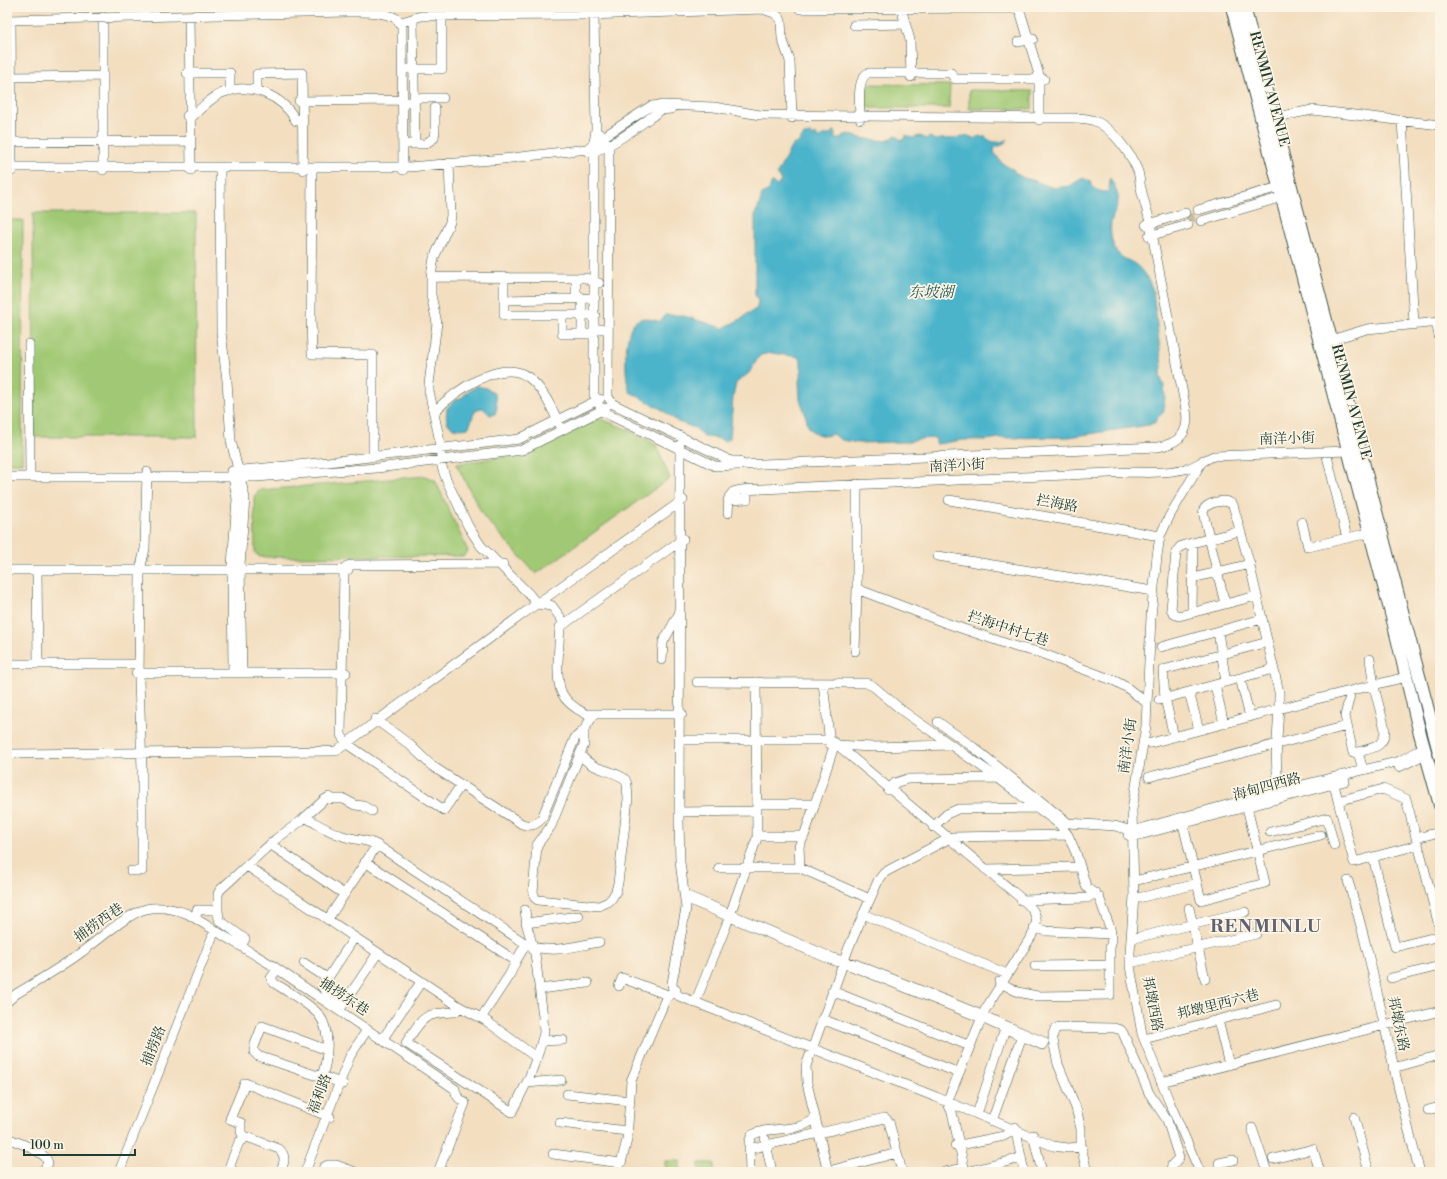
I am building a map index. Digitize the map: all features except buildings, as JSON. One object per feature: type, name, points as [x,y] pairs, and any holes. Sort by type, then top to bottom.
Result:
[{"type":"main road","name":"RENMIN AVENUE","points":[[1232,7],[1267,119],[1331,340],[1439,749]]},
{"type":"main road","name":"RENMIN AVENUE","points":[[1244,7],[1280,192],[1440,805]]},
{"type":"main road","points":[[1425,750],[1439,749]]},
{"type":"street","points":[[800,7],[800,9],[1015,7],[1021,12],[1031,39]]},
{"type":"street","points":[[902,7],[910,40],[911,75]]},
{"type":"street","points":[[1022,7],[1026,12],[1031,39],[1042,81],[1042,119]]},
{"type":"street","points":[[594,16],[597,144],[594,395],[603,412],[715,466],[1158,448],[1177,440],[1184,433],[1187,425],[1187,416],[1137,169],[1126,150],[1116,138],[1101,124],[1091,120],[1079,118],[754,118],[708,110],[663,109],[609,145],[597,144],[449,165],[401,168],[305,169],[9,169],[9,22],[187,17],[360,15],[382,16],[401,24],[413,20],[442,17],[594,16],[763,9],[774,13],[778,16],[781,22],[783,42],[790,61],[790,117]]},
{"type":"street","points":[[187,17],[189,168]]},
{"type":"street","points":[[401,69],[442,69],[442,17]]},
{"type":"street","points":[[102,19],[102,168]]},
{"type":"street","points":[[413,20],[415,144]]},
{"type":"street","points":[[401,24],[401,168]]},
{"type":"street","points":[[854,25],[906,24]]},
{"type":"street","points":[[1018,42],[1031,39]]},
{"type":"street","points":[[188,73],[230,73],[230,91]]},
{"type":"street","points":[[257,91],[257,74],[299,73],[305,169],[312,354],[373,355],[373,457]]},
{"type":"street","points":[[862,117],[864,84],[866,79],[872,77],[951,73],[955,79],[1042,81]]},
{"type":"street","points":[[10,78],[101,77]]},
{"type":"street","points":[[189,116],[193,116],[212,99],[230,91],[244,90],[268,94],[283,104],[296,121],[301,121]]},
{"type":"street","points":[[301,99],[401,98],[406,102],[414,102],[417,98],[443,98]]},
{"type":"street","points":[[597,144],[646,108],[657,105],[714,107],[760,115],[790,117]]},
{"type":"street","points":[[401,144],[425,144],[434,138],[436,108]]},
{"type":"street","points":[[1267,119],[1312,110],[1440,125]]},
{"type":"street","points":[[1402,120],[1414,324]]},
{"type":"street","points":[[10,140],[189,139]]},
{"type":"street","points":[[597,144],[609,145]]},
{"type":"street","points":[[236,473],[256,477],[358,470],[522,450],[602,410],[611,400],[608,329],[609,145]]},
{"type":"street","points":[[449,165],[450,222],[434,258],[431,277],[431,295],[437,323],[429,384],[442,467],[468,526],[481,546],[530,590],[537,602],[552,606],[564,624]]},
{"type":"street","points":[[219,168],[218,332],[224,381],[228,441],[236,473],[238,673]]},
{"type":"street","points":[[1200,215],[1280,192]]},
{"type":"street","points":[[1149,230],[1183,220]]},
{"type":"street","points":[[7,472],[30,474],[236,473],[440,449],[519,439],[596,400],[611,400],[682,438],[731,461],[1159,443],[1167,441],[1180,431],[1184,417],[1149,230]]},
{"type":"street","points":[[431,277],[586,278],[595,283],[609,283]]},
{"type":"street","points":[[504,277],[504,315],[595,315]]},
{"type":"street","points":[[576,278],[576,293],[582,298]]},
{"type":"street","points":[[582,298],[582,334]]},
{"type":"street","points":[[504,300],[595,298]]},
{"type":"street","points":[[562,315],[562,334],[592,334],[595,329]]},
{"type":"street","points":[[1331,340],[1367,329],[1438,322],[1440,340]]},
{"type":"street","points":[[595,329],[608,329]]},
{"type":"street","points":[[29,344],[30,474]]},
{"type":"street","points":[[434,412],[454,394],[480,379],[494,372],[509,370],[523,374],[534,382],[549,403],[563,430]]},
{"type":"street","points":[[553,1154],[621,1163],[626,1144],[632,1077],[672,992],[672,983],[686,908],[686,897],[680,862],[682,438]]},
{"type":"street","name":"南洋小街","points":[[728,513],[728,500],[730,495],[738,490],[747,489],[1132,472],[1153,473],[1177,471],[1190,468],[1203,460],[1214,456],[1348,451]]},
{"type":"street","points":[[1326,452],[1347,538]]},
{"type":"street","name":"南洋小街","points":[[1132,834],[1132,810],[1146,726],[1153,591],[1160,536],[1170,515],[1203,460]]},
{"type":"street","points":[[7,477],[30,474]]},
{"type":"street","points":[[138,871],[140,752],[137,666],[137,572],[145,474]]},
{"type":"street","points":[[855,651],[857,589],[857,484]]},
{"type":"street","points":[[7,754],[238,750],[336,751],[537,602],[682,499]]},
{"type":"street","name":"拦海路","points":[[949,500],[1160,536]]},
{"type":"street","points":[[1225,604],[1203,512],[1204,508],[1207,506],[1225,501],[1230,502],[1233,505],[1250,564],[1256,596],[1279,692],[1276,762],[1280,791]]},
{"type":"street","points":[[1302,522],[1308,547],[1370,533]]},
{"type":"street","points":[[1240,531],[1180,547],[1176,552],[1171,609],[1174,614],[1179,616],[1256,596]]},
{"type":"street","points":[[680,714],[586,714],[576,709],[561,692],[558,681],[560,627],[681,540]]},
{"type":"street","points":[[1192,613],[1193,543]]},
{"type":"street","points":[[938,556],[1153,591]]},
{"type":"street","points":[[1192,578],[1250,564]]},
{"type":"street","points":[[7,570],[37,572],[347,572],[504,566]]},
{"type":"street","points":[[7,574],[37,572]]},
{"type":"street","points":[[37,572],[38,662]]},
{"type":"street","points":[[347,572],[343,673],[346,733],[348,741],[357,750],[444,810],[461,785]]},
{"type":"street","name":"拦海中村七巷","points":[[857,589],[987,638],[1038,652],[1086,670],[1126,687],[1147,703]]},
{"type":"street","points":[[662,660],[663,642],[681,610]]},
{"type":"street","points":[[1161,647],[1262,620]]},
{"type":"street","points":[[1218,632],[1226,682]]},
{"type":"street","points":[[1174,737],[1162,699],[1163,670],[1268,642]]},
{"type":"street","points":[[1351,691],[1345,716],[1353,753],[1380,744],[1384,739],[1385,729],[1374,685],[1370,659]]},
{"type":"street","points":[[7,660],[137,666],[238,673],[343,673]]},
{"type":"street","points":[[7,664],[38,662]]},
{"type":"street","points":[[1162,699],[1273,669]]},
{"type":"street","points":[[1151,743],[1406,677]]},
{"type":"street","points":[[1240,678],[1250,717]]},
{"type":"street","points":[[697,682],[863,683],[873,686],[904,712],[998,778],[1059,824],[1068,835],[1076,853],[1079,867],[1087,888],[1096,893],[1099,897],[1106,915],[1112,939],[1110,948],[1110,996],[1036,996],[1018,992],[1000,983]]},
{"type":"street","points":[[695,1001],[729,915],[757,836],[756,682]]},
{"type":"street","points":[[800,868],[799,846],[815,804],[833,743],[823,683]]},
{"type":"street","points":[[1215,685],[1224,724]]},
{"type":"street","points":[[1189,692],[1199,730]]},
{"type":"street","points":[[376,720],[408,744],[432,766],[526,826],[534,825],[542,818],[575,738],[584,730],[594,714]]},
{"type":"street","points":[[938,722],[973,747],[1068,823],[1116,826],[1132,834]]},
{"type":"street","points":[[1150,777],[1347,726]]},
{"type":"street","points":[[537,845],[551,826],[584,745],[584,730]]},
{"type":"street","points":[[681,742],[833,743],[872,746],[951,745]]},
{"type":"street","points":[[833,743],[1021,900],[1032,912],[1035,921],[1035,928],[980,1017],[946,1100],[963,1171]]},
{"type":"street","points":[[7,750],[140,752]]},
{"type":"street","name":"海甸四西路","points":[[1132,834],[1280,791],[1400,761],[1425,750]]},
{"type":"street","name":"海甸四西路","points":[[1132,834],[1183,824],[1402,767],[1425,750]]},
{"type":"street","points":[[1358,752],[1363,770]]},
{"type":"street","points":[[534,825],[537,845],[533,892],[535,898],[538,900],[599,906],[608,902],[616,891],[628,799],[627,784],[625,779],[620,776],[591,765],[584,760],[580,754]]},
{"type":"street","points":[[889,789],[895,783],[908,779],[998,778]]},
{"type":"street","points":[[1334,784],[1354,862],[1373,857],[1440,832]]},
{"type":"street","points":[[1338,801],[1383,789],[1406,799],[1440,930]]},
{"type":"street","points":[[242,946],[245,940],[219,920],[218,894],[220,890],[270,844],[324,800],[329,798],[344,799],[372,811]]},
{"type":"street","points":[[680,812],[815,804]]},
{"type":"street","points":[[1183,824],[1201,900],[1265,883],[1247,807]]},
{"type":"street","points":[[934,827],[947,814],[958,809],[1038,808]]},
{"type":"street","points":[[305,817],[333,832],[349,838],[370,842],[377,845],[530,946],[553,950],[599,942]]},
{"type":"street","points":[[1270,832],[1327,818],[1334,845]]},
{"type":"street","points":[[1134,880],[1319,835],[1313,822]]},
{"type":"street","name":"邦墩西路","points":[[1132,834],[1134,899],[1130,963],[1138,1012],[1144,1039],[1200,1172]]},
{"type":"street","points":[[897,1153],[827,1172],[805,1074],[806,1062],[832,991],[878,880],[884,873],[948,838],[955,836],[1068,835]]},
{"type":"street","points":[[757,836],[804,836]]},
{"type":"street","points":[[270,844],[344,894]]},
{"type":"street","points":[[328,920],[377,845]]},
{"type":"street","points":[[1373,857],[1396,946],[1440,936]]},
{"type":"street","points":[[365,862],[516,961]]},
{"type":"street","points":[[247,866],[460,1008],[481,1018],[537,1058]]},
{"type":"street","points":[[985,869],[1079,867]]},
{"type":"street","points":[[719,868],[800,868],[870,899]]},
{"type":"street","name":"邦墩东路","points":[[1348,882],[1362,928],[1393,1068],[1420,1172]]},
{"type":"street","points":[[1134,899],[1197,884]]},
{"type":"street","points":[[1021,900],[1087,898],[1096,893]]},
{"type":"street","points":[[686,897],[832,960],[856,964],[1022,1034],[993,1120]]},
{"type":"street","name":"捕捞西巷","points":[[7,1002],[16,994],[84,951],[116,926],[145,909],[162,908],[181,911],[196,918],[215,930]]},
{"type":"street","points":[[1189,908],[1205,979]]},
{"type":"street","points":[[196,918],[197,910],[218,910]]},
{"type":"street","points":[[408,1044],[512,1112],[527,1083],[537,1058],[544,1028],[540,989],[530,946],[525,910]]},
{"type":"street","points":[[1131,939],[1244,912]]},
{"type":"street","points":[[863,914],[1006,974]]},
{"type":"street","points":[[526,923],[579,916]]},
{"type":"street","points":[[1035,928],[1047,931],[1111,934]]},
{"type":"street","name":"捕捞东巷","points":[[215,930],[277,969],[342,1007],[369,1031],[455,1089],[458,1098],[465,1103],[438,1172]]},
{"type":"street","name":"捕捞路","points":[[118,1172],[215,930]]},
{"type":"street","points":[[1130,963],[1256,934]]},
{"type":"street","points":[[354,938],[322,987],[342,1007],[377,954]]},
{"type":"street","points":[[481,1018],[510,974],[516,961],[530,946]]},
{"type":"street","points":[[304,963],[327,978]]},
{"type":"street","points":[[1036,966],[1110,965]]},
{"type":"street","points":[[1391,978],[1440,966]]},
{"type":"street","points":[[277,969],[271,978],[274,983],[312,1009],[322,1019],[326,1035],[327,1050],[326,1064],[322,1076]]},
{"type":"street","points":[[619,986],[622,978],[672,992],[946,1100],[1060,1147],[1082,1146]]},
{"type":"street","points":[[382,1040],[421,982]]},
{"type":"street","points":[[540,989],[588,983]]},
{"type":"street","points":[[832,991],[968,1046]]},
{"type":"street","name":"邦墩里西六巷","points":[[1144,1039],[1276,1005]]},
{"type":"street","points":[[402,1054],[408,1044],[406,1043],[421,1021],[426,1017],[439,1013],[455,1012],[460,1008]]},
{"type":"street","points":[[1161,1082],[1440,1011]]},
{"type":"street","points":[[822,1019],[957,1073]]},
{"type":"street","points":[[1218,1020],[1229,1065]]},
{"type":"street","points":[[327,1050],[262,1026],[254,1047],[254,1052],[258,1056],[341,1083]]},
{"type":"street","points":[[975,1112],[1004,1027]]},
{"type":"street","points":[[1087,1172],[1082,1146],[1081,1129],[1076,1108],[1058,1064],[1053,1040],[1055,1029],[1060,1027],[1106,1027],[1121,1030],[1149,1093],[1166,1120],[1180,1158],[1172,1165],[1171,1172]]},
{"type":"street","name":"福利路","points":[[305,1172],[341,1083],[350,1056],[369,1031]]},
{"type":"street","points":[[542,1041],[562,1040]]},
{"type":"street","points":[[1393,1068],[1440,1055]]},
{"type":"street","points":[[527,1083],[561,1080]]},
{"type":"street","points":[[244,1138],[241,1132],[240,1123],[230,1119],[245,1084],[328,1116]]},
{"type":"street","points":[[567,1094],[629,1101]]},
{"type":"street","points":[[1428,1110],[1440,1106]]},
{"type":"street","name":"福利路","points":[[308,1172],[328,1116]]},
{"type":"street","points":[[1354,1116],[1369,1172]]},
{"type":"street","points":[[750,1172],[750,1138],[755,1134],[763,1132],[806,1125],[815,1118]]},
{"type":"street","points":[[749,1149],[884,1118],[889,1122],[902,1172]]},
{"type":"street","points":[[560,1123],[627,1131]]},
{"type":"street","points":[[1252,1128],[1267,1172]]},
{"type":"street","points":[[957,1146],[1004,1136],[1014,1129]]},
{"type":"street","points":[[1014,1129],[1022,1158],[1024,1172]]},
{"type":"street","points":[[763,1132],[772,1172]]},
{"type":"street","points":[[1033,1136],[1042,1172]]},
{"type":"street","points":[[234,1172],[232,1171],[230,1165],[237,1145],[247,1137],[282,1152],[285,1158],[283,1171]]},
{"type":"street","points":[[10,1139],[46,1157],[48,1163],[44,1172]]},
{"type":"street","points":[[1273,1160],[1313,1149],[1320,1172]]},
{"type":"street","points":[[944,1172],[963,1171],[1022,1158]]},
{"type":"street","points":[[1221,1172],[1219,1163],[1233,1160]]},
{"type":"street","points":[[322,1172],[324,1167],[332,1164],[355,1172]]},
{"type":"green space","points":[[866,84],[950,85],[949,108],[866,108]]},
{"type":"green space","points":[[969,90],[1032,91],[1032,109],[969,109]]},
{"type":"green space","points":[[33,213],[196,213],[197,437],[34,437]]},
{"type":"green space","points":[[7,220],[23,220],[22,463],[7,463]]},
{"type":"green space","points":[[599,418],[629,430],[656,445],[670,478],[536,574],[484,517],[456,464],[528,453]]},
{"type":"green space","points":[[425,476],[435,480],[468,551],[464,556],[260,557],[255,553],[254,496],[260,490]]},
{"type":"green space","points":[[665,1161],[680,1161],[680,1172],[665,1172]]},
{"type":"green space","points":[[699,1163],[714,1163],[714,1172],[699,1172]]},
{"type":"water","name":"东坡湖","points":[[835,131],[835,139],[842,139],[842,136],[849,134],[863,138],[887,141],[895,135],[901,140],[904,139],[906,135],[912,138],[920,136],[927,139],[930,137],[935,140],[967,137],[972,137],[973,139],[979,136],[986,137],[993,142],[1008,139],[1003,145],[995,147],[994,152],[1001,162],[1024,178],[1053,188],[1070,186],[1082,178],[1090,181],[1096,190],[1107,192],[1109,190],[1110,178],[1118,195],[1117,206],[1111,226],[1114,246],[1119,255],[1136,265],[1141,270],[1149,281],[1153,291],[1162,367],[1160,376],[1164,386],[1165,397],[1163,413],[1158,417],[1156,422],[1149,425],[1069,437],[999,438],[986,440],[962,440],[938,444],[936,444],[936,438],[919,439],[906,442],[858,443],[842,440],[832,434],[825,436],[812,431],[808,426],[800,400],[799,380],[801,378],[801,361],[799,357],[772,353],[761,355],[749,373],[736,383],[733,397],[730,438],[725,441],[717,438],[704,437],[695,428],[678,422],[661,409],[630,392],[627,378],[626,358],[630,330],[636,321],[643,318],[661,321],[665,315],[681,315],[723,328],[743,318],[757,308],[758,299],[755,295],[755,214],[762,194],[769,190],[772,182],[777,186],[781,181],[777,174],[791,147],[794,144],[797,144],[804,135],[811,134],[813,136],[816,134],[818,139],[824,135],[829,135]]},
{"type":"water","points":[[477,386],[486,388],[495,394],[497,407],[495,414],[490,415],[483,408],[476,410],[468,428],[453,428],[448,423],[446,414],[447,408],[455,400],[463,397],[466,393]]},
{"type":"tunnel","points":[[1186,219],[1200,216]]},
{"type":"district","name":"RENMINLU","points":[[1266,926]]}]
